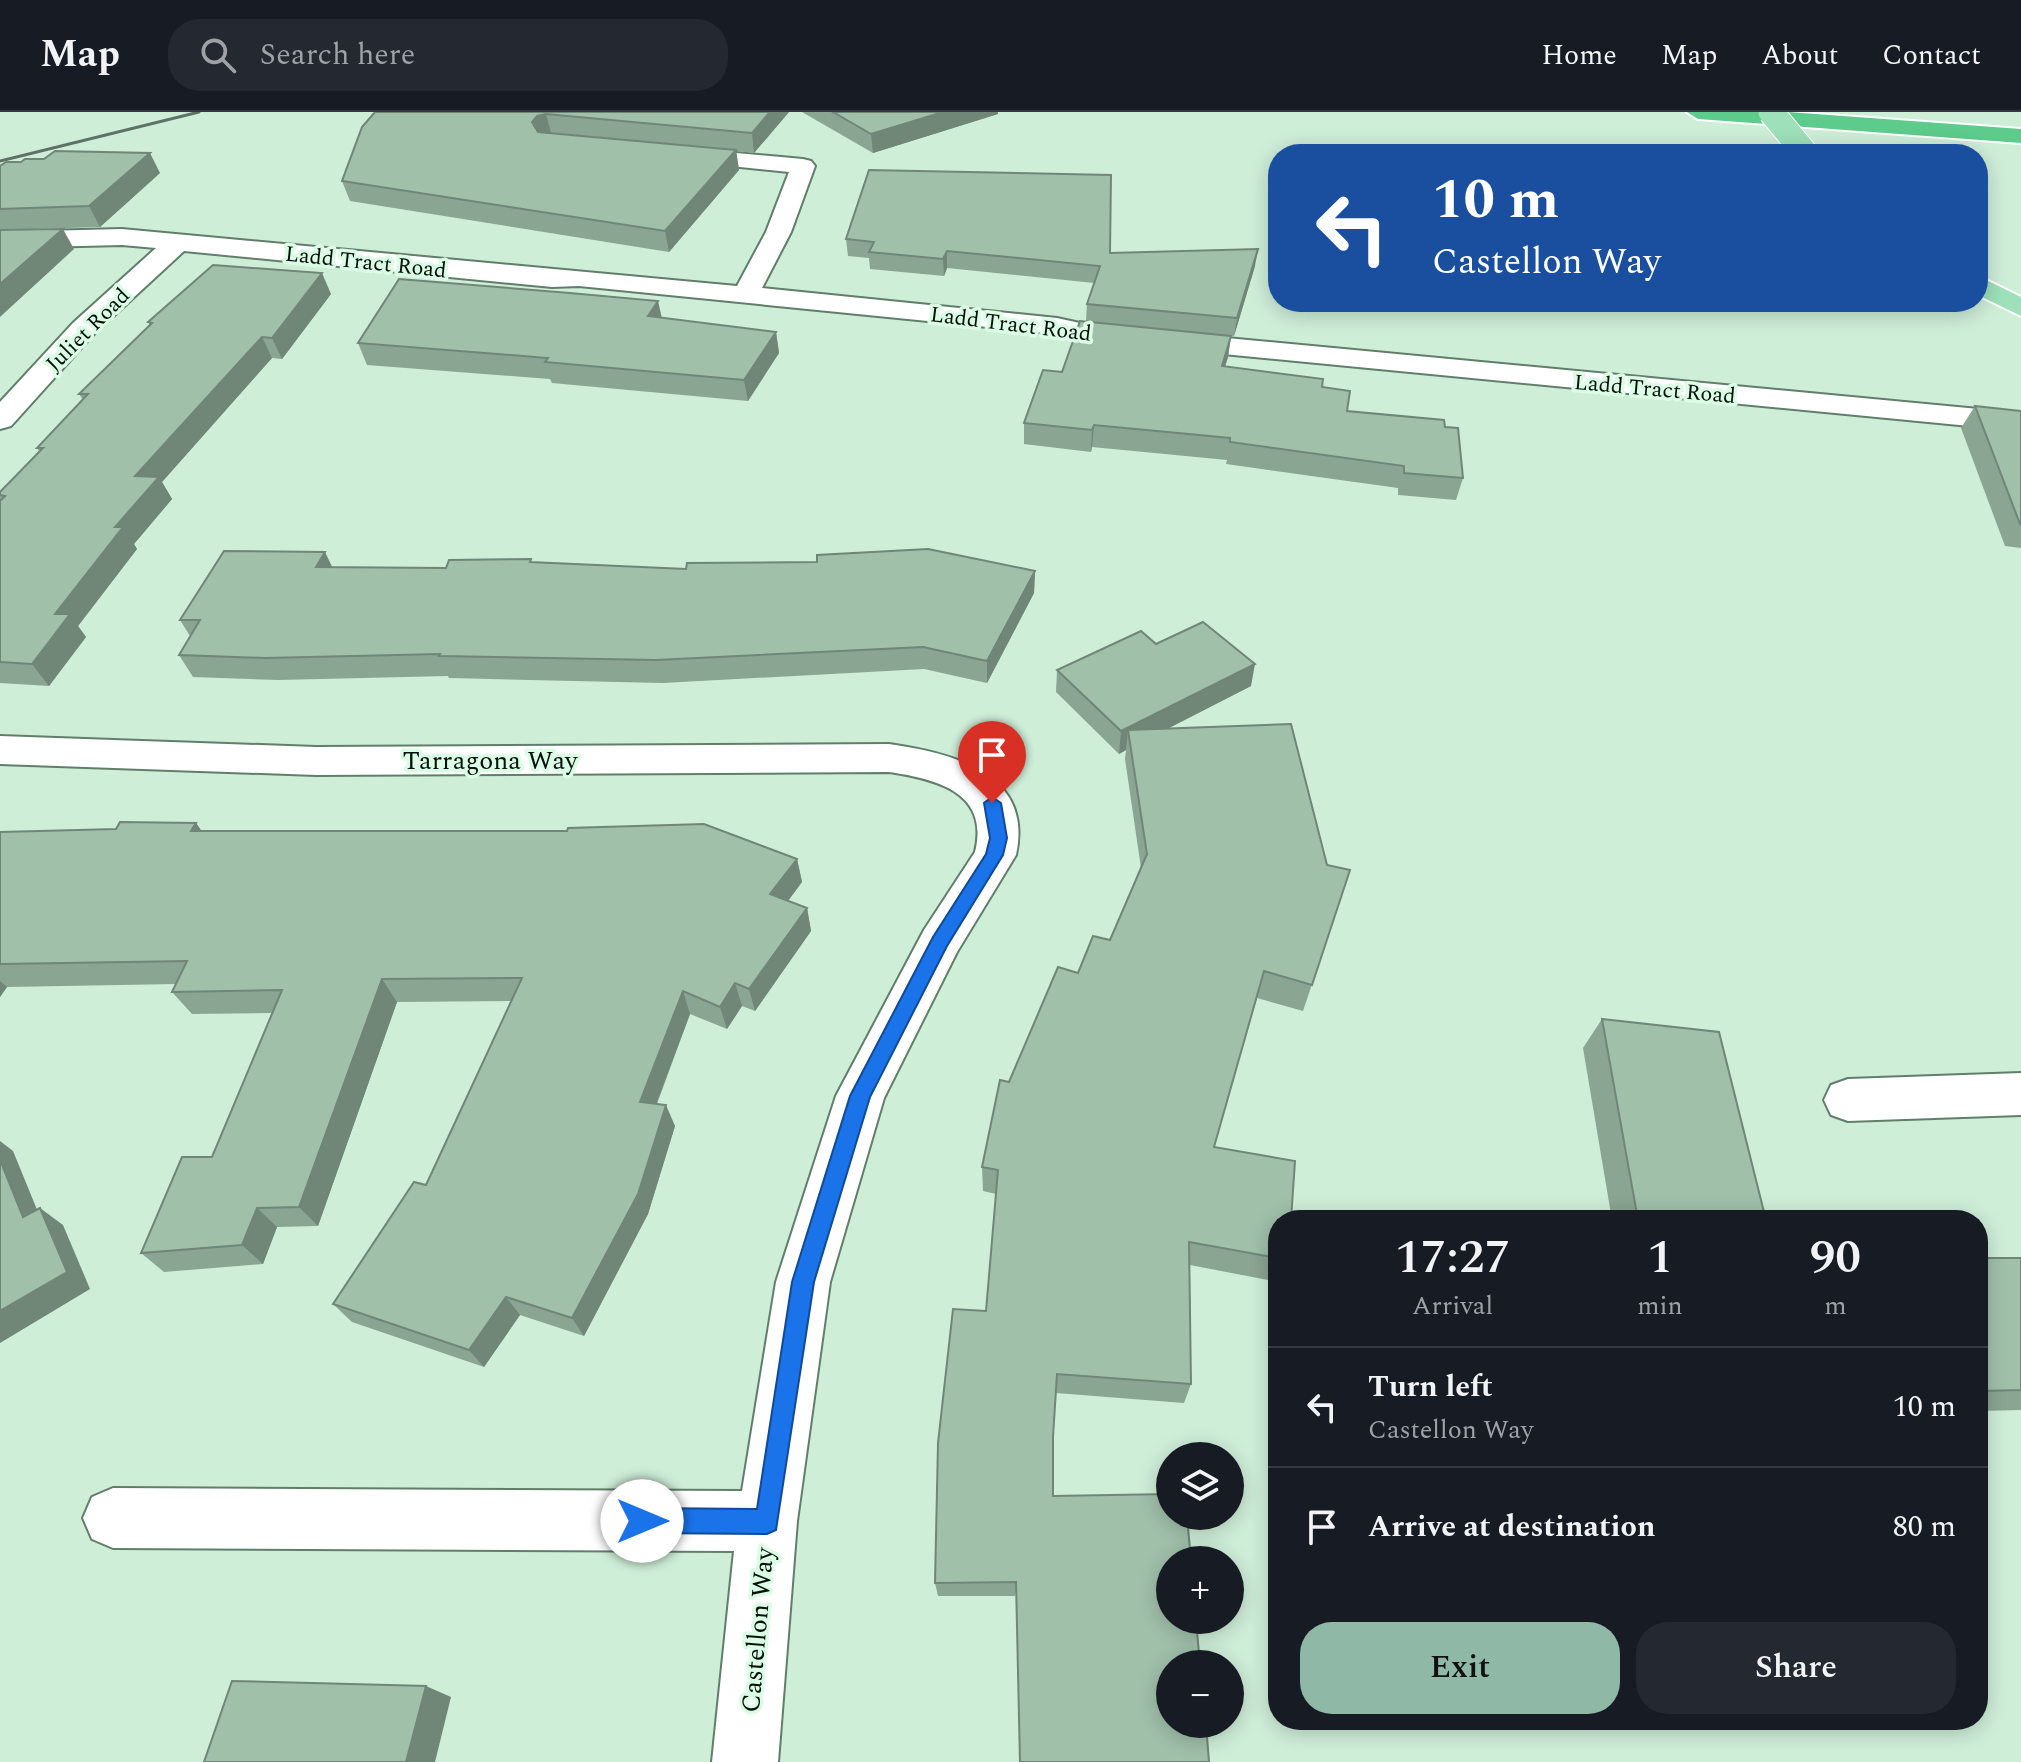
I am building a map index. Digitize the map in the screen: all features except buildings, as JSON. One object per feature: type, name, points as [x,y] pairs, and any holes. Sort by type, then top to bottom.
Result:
[{"type":"highway","points":[[1698,112],[2021,136]]},
{"type":"main road","points":[[1771,112],[1798,144]]},
{"type":"main road","points":[[1988,290],[2021,308]]},
{"type":"street","points":[[662,153],[803,166],[792,205],[773,248],[745,294]]},
{"type":"street","name":"Ladd Tract Road","points":[[0,240],[122,237],[552,279],[579,278],[1325,357],[2021,422]]},
{"type":"street","name":"Juliet Road","points":[[0,420],[83,329],[178,242]]},
{"type":"street","name":"Tarragona Way","points":[[0,750],[316,761],[889,758],[936,765],[974,784]]},
{"type":"street","name":"Castellon Way","points":[[745,1762],[767,1521],[803,1282],[860,1096],[940,942],[995,855],[999,838],[992,803],[974,784]]},
{"type":"street","points":[[1848,1100],[2021,1094]]},
{"type":"street","points":[[113,1518],[767,1521]]},
{"type":"railway","points":[[0,161],[199,112]]},
{"type":"route","points":[[642,1521],[767,1521],[803,1282],[860,1096],[940,942],[995,855],[999,838],[992,803]]}]
